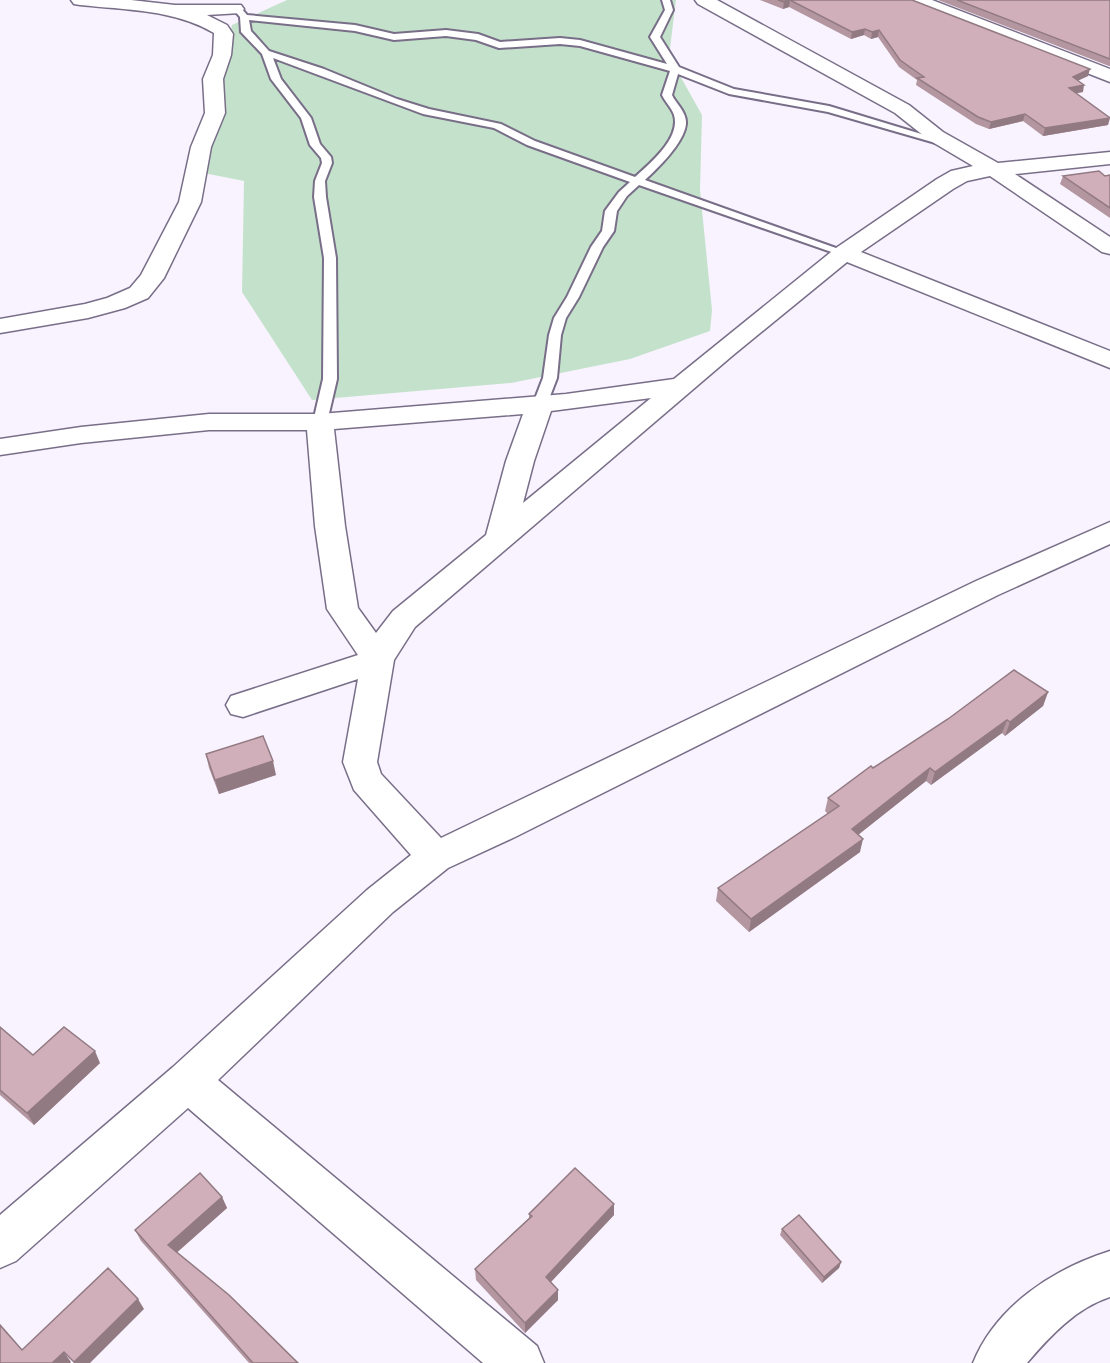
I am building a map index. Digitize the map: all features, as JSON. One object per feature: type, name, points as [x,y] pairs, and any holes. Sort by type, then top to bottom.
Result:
[{"type":"street","points":[[90,0],[175,9],[227,9]]},
{"type":"street","points":[[704,0],[890,101],[947,143],[992,168],[1110,247]]},
{"type":"street","points":[[916,0],[1110,76]]},
{"type":"street","points":[[0,326],[88,311],[116,303],[139,293],[152,278],[190,202],[201,147],[215,113],[213,79],[222,55],[224,34],[221,29],[207,21],[175,9]]},
{"type":"street","points":[[435,857],[373,789],[362,772],[360,762],[378,660],[388,640],[404,619],[500,536],[844,253],[945,184],[968,173],[992,168],[1110,158]]},
{"type":"street","points":[[844,253],[1110,360]]},
{"type":"street","points":[[0,447],[81,435],[208,422],[320,422],[540,404],[641,393],[681,386]]},
{"type":"street","points":[[500,536],[520,461],[540,404]]},
{"type":"street","points":[[320,422],[330,526],[343,609],[378,660]]},
{"type":"street","points":[[0,1245],[188,1081],[380,901],[435,857],[512,822],[987,588],[1110,531]]},
{"type":"street","points":[[243,705],[378,660]]},
{"type":"street","points":[[188,1081],[520,1363]]},
{"type":"street","points":[[997,1363],[1032,1322],[1058,1301],[1089,1280],[1110,1274]]},
{"type":"lane","points":[[540,404],[550,378],[555,335],[560,318],[573,297],[597,247],[608,231],[611,211],[618,199],[671,146],[681,124],[678,111],[671,104],[667,95],[675,69],[655,37],[669,10],[666,0]]},
{"type":"lane","points":[[227,9],[355,28],[394,37],[454,34],[477,37],[500,45],[566,41],[675,69],[732,92],[829,109],[947,143]]},
{"type":"lane","points":[[227,9],[266,53],[273,65],[276,79],[306,118],[315,145],[326,157],[327,163],[320,181],[320,197],[330,258],[330,379],[320,422]]},
{"type":"lane","points":[[266,53],[321,71],[405,105],[497,126],[531,143],[844,253]]},
{"type":"green space","points":[[287,0],[676,0],[669,56],[702,115],[700,190],[712,310],[710,331],[630,359],[511,383],[312,400],[242,292],[244,181],[199,172],[232,25]]},
{"type":"building","points":[[790,0],[912,0],[1090,69],[1073,77],[1084,85],[1069,88],[1110,118],[1045,128],[1025,114],[991,122],[978,117],[917,78],[924,77],[900,60],[879,30],[872,32],[865,29],[852,32]]},
{"type":"building","points":[[957,0],[1110,0],[1110,59]]},
{"type":"building","points":[[1099,171],[1105,176],[1110,175],[1110,208],[1063,176]]},
{"type":"building","points":[[1014,670],[1048,692],[1010,722],[1007,720],[935,772],[930,768],[852,829],[863,839],[751,919],[718,888],[839,806],[828,798],[871,766],[873,768],[948,719]]},
{"type":"building","points":[[263,736],[273,761],[215,780],[206,754]]},
{"type":"building","points":[[0,1027],[33,1055],[64,1027],[95,1051],[27,1113],[0,1090]]},
{"type":"building","points":[[575,1168],[614,1204],[546,1277],[558,1290],[525,1323],[475,1269],[532,1216],[529,1214]]},
{"type":"building","points":[[200,1173],[222,1197],[168,1245],[229,1295],[298,1363],[253,1363],[135,1230]]},
{"type":"building","points":[[799,1215],[841,1262],[824,1277],[782,1229]]},
{"type":"building","points":[[108,1268],[138,1299],[74,1362],[64,1352],[52,1363],[0,1363],[0,1325],[22,1350]]}]
